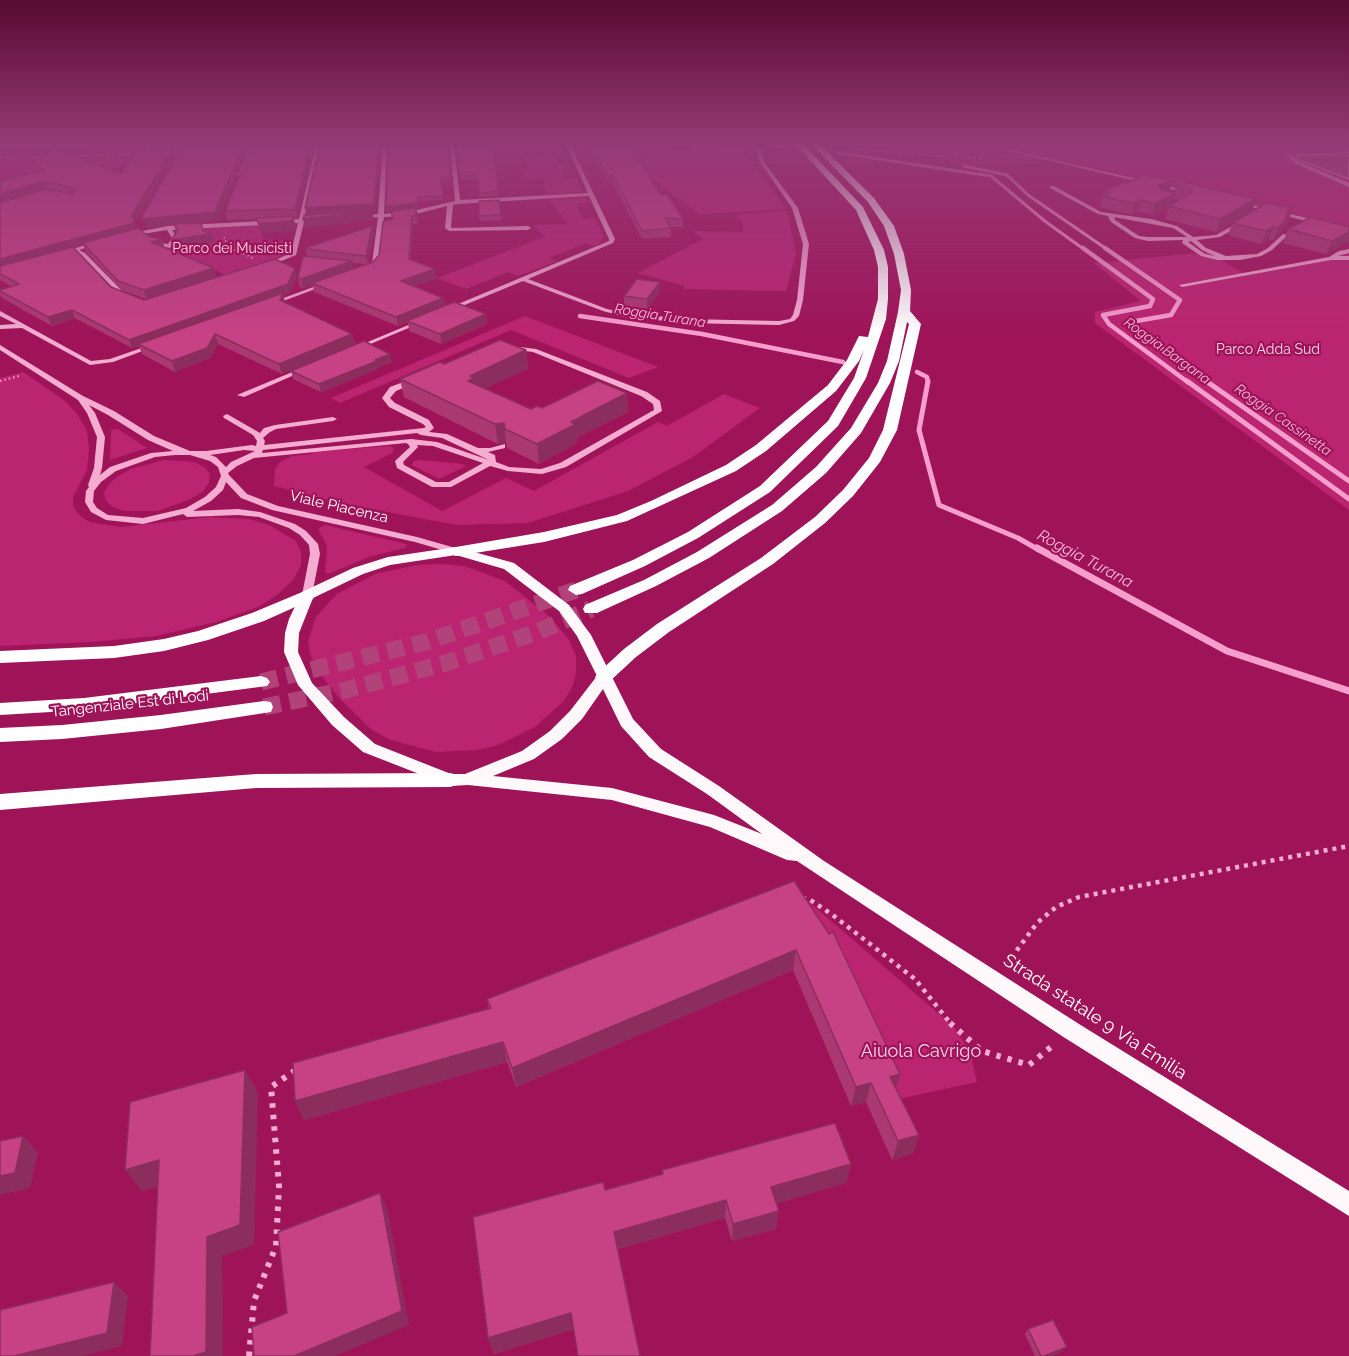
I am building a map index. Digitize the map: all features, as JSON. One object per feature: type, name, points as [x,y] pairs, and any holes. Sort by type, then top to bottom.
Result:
[{"type":"highway","points":[[576,590],[639,563],[693,535],[765,489],[833,423],[849,400],[860,378],[880,319],[883,299],[883,267],[871,228],[858,207]]},
{"type":"highway","points":[[591,609],[650,583],[746,529],[777,508],[821,470],[856,430],[873,405],[893,361],[904,312],[904,272],[889,226],[875,207]]},
{"type":"highway","points":[[604,677],[630,652],[663,628],[767,561],[820,520],[848,493],[874,459],[890,430],[915,324],[904,312]]},
{"type":"highway","points":[[456,551],[544,537],[622,518],[666,500],[731,468],[761,448],[832,388],[853,361],[867,330],[880,319]]},
{"type":"highway","points":[[0,657],[114,652],[164,645],[202,636],[258,617],[307,595]]},
{"type":"highway","name":"Tangenziale Est di Lodi","points":[[0,709],[84,704],[261,682]]},
{"type":"highway","name":"Tangenziale Est di Lodi","points":[[0,735],[150,723],[264,707]]},
{"type":"highway","points":[[0,802],[256,782],[458,780]]},
{"type":"main road","name":"Strada statale 9 Via Emilia","points":[[456,551],[508,566],[564,608],[584,635],[627,722],[655,753],[713,790],[818,866],[1072,1031],[1349,1204]]},
{"type":"main road","points":[[307,595],[358,571],[388,561],[456,551]]},
{"type":"main road","name":"Strada statale 9 Via Emilia","points":[[307,595],[296,619],[291,652],[306,685],[338,722],[369,748],[458,780],[612,794],[714,822],[818,866]]},
{"type":"main road","points":[[458,780],[528,755],[556,735],[576,715],[604,677]]},
{"type":"street","points":[[286,259],[294,254],[306,207]]},
{"type":"street","points":[[360,269],[371,268],[375,264],[381,207]]},
{"type":"street","points":[[348,218],[408,214],[436,207]]},
{"type":"street","points":[[450,207],[448,228],[451,230],[528,228]]},
{"type":"street","points":[[437,315],[611,242],[612,239],[598,207]]},
{"type":"street","points":[[524,279],[605,310],[625,315],[686,321],[779,323],[792,320],[796,316],[800,300],[806,244],[794,207]]},
{"type":"street","points":[[1088,207],[1111,216],[1151,220],[1182,230],[1192,238]]},
{"type":"street","points":[[1258,207],[1349,230]]},
{"type":"street","points":[[1151,220],[1164,214]]},
{"type":"street","points":[[220,225],[224,215]]},
{"type":"street","points":[[1111,216],[1113,221],[1142,238],[1218,236],[1246,220]]},
{"type":"street","points":[[126,235],[168,228],[325,219]]},
{"type":"street","points":[[1302,224],[1311,219]]},
{"type":"street","points":[[139,224],[142,231],[153,242],[170,246],[175,238],[168,228]]},
{"type":"street","points":[[1249,258],[1270,249],[1285,235],[1284,230],[1293,229]]},
{"type":"street","points":[[1192,238],[1184,243],[1194,251],[1208,257],[1249,258],[1278,267]]},
{"type":"street","points":[[54,256],[107,241]]},
{"type":"street","points":[[75,250],[83,254],[118,293],[130,299]]},
{"type":"street","points":[[1331,258],[1341,252],[1349,251]]},
{"type":"street","points":[[1182,285],[1238,277],[1331,258],[1349,258]]},
{"type":"street","points":[[263,264],[286,259],[296,260]]},
{"type":"street","points":[[263,307],[339,280]]},
{"type":"street","points":[[0,315],[85,362],[96,364],[165,342]]},
{"type":"street","points":[[350,350],[426,319]]},
{"type":"street","points":[[0,327],[22,326]]},
{"type":"street","points":[[0,347],[80,398],[111,413],[151,438],[190,453]]},
{"type":"street","points":[[227,416],[259,445],[324,447],[411,441],[434,444],[519,472],[542,472],[552,469],[654,415],[658,407],[657,403],[644,394],[534,350],[518,347],[495,348]]},
{"type":"street","points":[[241,395],[317,364]]},
{"type":"street","points":[[420,433],[430,428],[429,425],[392,405],[386,398],[393,389],[422,376]]},
{"type":"street","points":[[80,398],[91,413],[100,437],[98,468],[88,502],[94,510],[106,517],[133,520],[165,517],[189,510],[208,500],[220,488],[225,474],[259,445],[267,430],[333,419]]},
{"type":"street","points":[[90,491],[98,480],[113,470],[153,455],[247,449],[259,445],[420,433],[444,436],[494,459],[491,463],[451,484],[435,485],[399,464],[402,457],[414,447],[411,441]]},
{"type":"street","points":[[475,449],[491,450],[502,446]]},
{"type":"street","name":"Viale Piacenza","points":[[190,453],[213,459],[222,466],[225,474],[244,496],[275,508],[456,551]]},
{"type":"street","name":"Viale Piacenza","points":[[165,517],[204,512],[238,512],[260,515],[292,526],[313,544],[315,554],[307,595]]},
{"type":"path","points":[[220,225],[228,247],[263,264]]},
{"type":"path","points":[[995,980],[1037,923],[1056,907],[1080,897],[1349,846]]},
{"type":"path","points":[[798,897],[809,898],[915,979],[953,1026],[982,1051],[1029,1065],[1072,1031]]},
{"type":"path","points":[[249,1356],[254,1301],[276,1246],[279,1186],[271,1087],[305,1063]]},
{"type":"green space","points":[[555,207],[578,207],[583,219],[595,218],[604,237],[599,244],[594,246],[586,243],[549,258],[557,261],[518,276],[508,272],[466,289],[437,278],[545,237],[533,225],[568,224]]},
{"type":"green space","points":[[691,207],[786,209],[700,214]]},
{"type":"green space","points":[[1262,207],[1349,207],[1349,228]]},
{"type":"green space","points":[[787,211],[796,253],[786,291],[683,289],[685,286],[638,273],[703,239],[692,231],[743,232],[743,223],[736,215]]},
{"type":"green space","name":"Parco dei Musicisti","points":[[258,225],[263,238],[273,241],[290,240],[285,255],[226,275],[173,252],[183,248],[207,246],[203,229]]},
{"type":"green space","name":"Parco Adda Sud","points":[[1349,251],[1349,510],[1095,323],[1095,312],[1141,301],[1094,263],[1208,252],[1243,273],[1333,259]]},
{"type":"green space","points":[[525,316],[658,367],[629,378],[511,330],[340,403],[331,398]]},
{"type":"green space","points":[[23,372],[64,400],[78,415],[87,431],[89,448],[87,470],[73,497],[73,506],[79,515],[89,522],[121,527],[210,517],[249,519],[269,525],[296,541],[301,552],[301,565],[294,579],[277,595],[258,607],[216,622],[156,636],[91,642],[0,646],[0,378]]},
{"type":"green space","points":[[724,394],[760,408],[693,457],[628,491],[528,523],[456,525],[341,503],[274,486],[275,470],[280,462],[292,456],[313,452],[390,446],[394,449],[392,453],[364,467],[442,511],[506,478],[534,491],[658,422],[667,426]]},
{"type":"green space","points":[[113,429],[118,429],[147,448],[110,460]]},
{"type":"green space","points":[[164,460],[194,462],[204,467],[210,474],[209,482],[203,491],[191,499],[158,511],[125,511],[113,507],[106,501],[104,493],[109,484],[118,476],[131,469]]},
{"type":"green space","points":[[414,461],[466,466],[439,479],[412,465]]},
{"type":"green space","points":[[325,525],[407,545],[404,548],[369,557],[331,573],[325,573],[327,546],[318,529]]},
{"type":"green space","points":[[417,565],[464,566],[505,581],[550,617],[569,640],[576,656],[576,673],[572,687],[564,701],[535,727],[498,745],[477,750],[436,752],[391,740],[372,730],[341,700],[319,672],[310,654],[308,641],[316,617],[337,594],[375,574]]},
{"type":"green space","name":"Aiuola Cavrigo","points":[[809,902],[953,1026],[970,1052],[977,1082],[898,1099]]},
{"type":"building","points":[[0,207],[137,207],[132,215],[134,223],[0,259]]},
{"type":"building","points":[[147,207],[217,207],[215,212],[143,219],[142,216]]},
{"type":"building","points":[[227,207],[295,207],[295,209],[225,211]]},
{"type":"building","points":[[479,207],[500,207],[501,215],[479,216]]},
{"type":"building","points":[[630,207],[675,207],[683,219],[665,218],[671,228],[642,231]]},
{"type":"building","points":[[1174,207],[1241,207],[1220,219]]},
{"type":"building","points":[[1259,207],[1292,208],[1286,212],[1291,213],[1278,228],[1274,227],[1266,231],[1232,223]]},
{"type":"building","points":[[416,208],[416,216],[412,216],[409,259],[435,269],[401,281],[443,298],[396,317],[312,283],[373,262],[379,255],[383,222],[393,219],[391,211]]},
{"type":"building","points":[[372,211],[303,219],[304,215]]},
{"type":"building","points":[[293,216],[292,221],[259,224],[256,218]]},
{"type":"building","points":[[1311,217],[1349,227],[1349,232],[1332,241],[1288,229]]},
{"type":"building","points":[[201,223],[203,231],[211,234],[171,240],[178,230],[174,224]]},
{"type":"building","points":[[372,226],[366,256],[305,249],[305,248]]},
{"type":"building","points":[[138,228],[148,236],[162,240],[151,242],[214,268],[144,290],[118,281],[83,243]]},
{"type":"building","points":[[73,247],[111,287],[144,300],[275,259],[295,268],[288,284],[129,340],[72,310],[48,317],[0,291],[19,284],[0,274],[0,266]]},
{"type":"building","points":[[303,256],[352,261],[301,279],[298,277]]},
{"type":"building","points":[[637,279],[660,282],[647,299],[624,296]]},
{"type":"building","points":[[283,293],[280,300],[352,334],[279,364],[215,334],[207,348],[172,361],[138,344]]},
{"type":"building","points":[[454,302],[486,314],[440,334],[407,321]]},
{"type":"building","points":[[500,340],[526,350],[470,376],[474,378],[468,381],[531,409],[537,406],[542,408],[598,381],[627,393],[571,422],[576,424],[537,444],[505,429],[504,423],[495,424],[400,379],[440,362],[444,364]]},
{"type":"building","points":[[364,341],[390,354],[319,384],[291,371]]},
{"type":"building","points":[[794,881],[829,934],[833,932],[900,1074],[890,1077],[919,1135],[898,1141],[871,1083],[856,1087],[796,950],[512,1068],[503,1042],[295,1101],[293,1063],[491,1008],[487,999]]},
{"type":"building","points":[[245,1070],[240,1225],[207,1237],[206,1352],[193,1356],[150,1356],[159,1160],[125,1170],[130,1102]]},
{"type":"building","points":[[835,1123],[851,1164],[771,1187],[779,1211],[733,1224],[726,1200],[614,1232],[640,1356],[578,1356],[571,1313],[488,1338],[473,1217],[603,1182],[605,1190],[663,1174],[662,1170]]},
{"type":"building","points":[[23,1136],[15,1173],[0,1176],[0,1141]]},
{"type":"building","points":[[380,1193],[402,1311],[294,1356],[254,1356],[252,1327],[287,1313],[278,1232]]},
{"type":"building","points":[[114,1282],[107,1333],[14,1356],[0,1356],[0,1310]]},
{"type":"building","points":[[1053,1320],[1067,1347],[1041,1356],[1028,1329]]},
{"type":"waterway","name":"Roggia Bargana","points":[[1028,207],[1085,250]]},
{"type":"waterway","name":"Roggia Cassinetta","points":[[1046,207],[1108,250]]},
{"type":"waterway","name":"Roggia Bargana","points":[[1083,248],[1153,299],[1150,306],[1103,315],[1109,324],[1189,383]]},
{"type":"waterway","name":"Roggia Cassinetta","points":[[1105,248],[1180,300],[1171,315],[1130,322],[1173,358],[1208,383]]},
{"type":"waterway","name":"Roggia Turana","points":[[580,316],[702,334],[843,362]]},
{"type":"waterway","name":"Roggia Turana","points":[[917,372],[927,377],[928,382]]},
{"type":"waterway","name":"Roggia Bargana","points":[[1187,381],[1349,499]]},
{"type":"waterway","name":"Roggia Cassinetta","points":[[1206,381],[1349,481]]},
{"type":"waterway","name":"Roggia Turana","points":[[928,382],[919,430],[939,505],[1018,538],[1039,550]]},
{"type":"waterway","name":"Roggia Turana","points":[[1037,548],[1227,651],[1349,691]]},
{"type":"tunnel","points":[[261,682],[426,642],[576,590]]},
{"type":"tunnel","points":[[264,707],[346,690],[446,663],[537,632],[591,609]]}]
